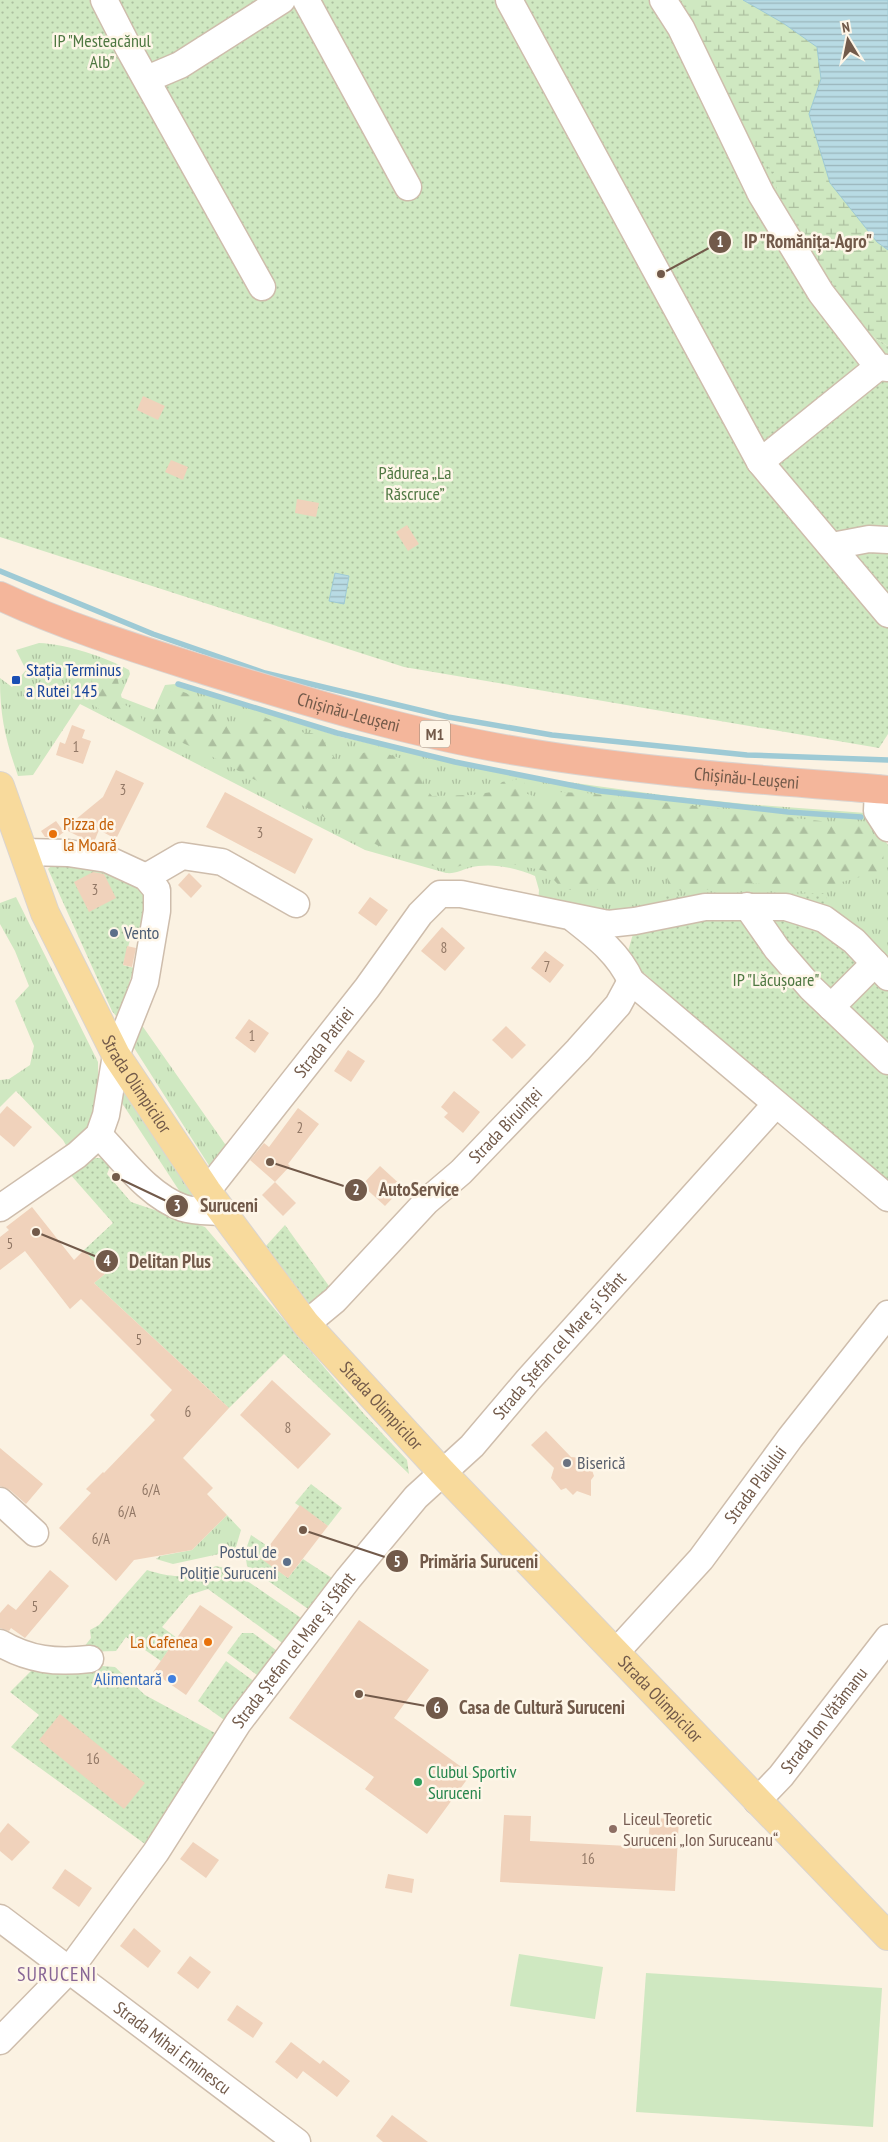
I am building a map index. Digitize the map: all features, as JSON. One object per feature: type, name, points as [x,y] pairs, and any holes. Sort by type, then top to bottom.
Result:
[{"type":"highway","name":"Chișinău-Leușeni","points":[[0,596],[98,634],[264,689],[350,714],[461,740],[530,753],[660,771],[883,790]]},
{"type":"main road","name":"Strada Olimpicilor","points":[[0,789],[45,913],[116,1055],[214,1201],[306,1324],[442,1472],[757,1801],[886,1931]]},
{"type":"street","points":[[104,0],[262,286]]},
{"type":"street","points":[[147,79],[180,65],[282,0]]},
{"type":"street","points":[[306,0],[408,187]]},
{"type":"street","points":[[509,0],[760,462],[888,614]]},
{"type":"street","points":[[663,0],[681,28],[761,194],[821,293],[883,367],[760,462]]},
{"type":"street","points":[[832,546],[870,539],[888,540]]},
{"type":"street","points":[[883,790],[877,811],[888,828]]},
{"type":"street","points":[[0,1208],[77,1155],[99,1135],[106,1115],[116,1055],[145,982],[157,912],[157,890],[146,877],[106,859],[68,853],[24,852]]},
{"type":"street","points":[[146,877],[182,856],[222,862],[296,904]]},
{"type":"street","name":"Strada Patriei","points":[[214,1201],[420,914],[440,894],[460,894],[572,917]]},
{"type":"street","points":[[572,917],[608,924],[635,922],[705,906],[747,906],[786,907],[824,918],[854,941],[881,970],[831,1007]]},
{"type":"street","points":[[747,906],[776,949],[811,988],[888,1061]]},
{"type":"street","points":[[572,917],[600,940],[624,964],[631,981],[888,1198]]},
{"type":"street","points":[[616,956],[619,937],[635,922]]},
{"type":"street","name":"Strada Biruinței","points":[[306,1324],[335,1300],[427,1201],[461,1172],[578,1050],[618,1005],[631,981]]},
{"type":"street","name":"Strada Ștefan cel Mare și Sfânt","points":[[0,2041],[70,1969],[156,1852],[238,1723],[348,1579],[416,1498],[472,1446],[528,1380],[776,1104]]},
{"type":"street","points":[[99,1135],[163,1199],[185,1208],[214,1201]]},
{"type":"street","name":"Strada Plaiului","points":[[616,1652],[701,1559],[790,1438],[888,1314]]},
{"type":"street","points":[[0,1502],[34,1533]]},
{"type":"street","name":"Strada Ion Vătămanu","points":[[757,1801],[781,1776],[888,1638]]},
{"type":"street","points":[[0,1643],[27,1656],[48,1660],[67,1662],[90,1659]]},
{"type":"street","name":"Strada Mihai Eminescu","points":[[0,1918],[70,1969],[296,2142]]},
{"type":"green space","points":[[0,0],[678,0],[721,96],[773,174],[787,226],[864,331],[888,346],[888,734],[879,748],[404,667],[0,537]]},
{"type":"green space","points":[[678,0],[767,0],[820,29],[888,229],[888,346],[864,331],[787,226],[721,96]]},
{"type":"green space","points":[[39,643],[85,652],[109,660],[129,670],[130,674],[120,697],[154,710],[165,685],[175,684],[341,737],[502,773],[669,796],[866,813],[888,845],[888,967],[632,919],[538,904],[539,890],[535,876],[520,871],[503,867],[477,866],[446,873],[365,850],[80,704],[33,775],[18,776],[4,729],[0,678],[12,687],[26,670],[16,650]]},
{"type":"green space","points":[[106,663],[115,667],[123,704],[139,712],[144,725],[140,728],[116,721],[92,704],[91,667]]},
{"type":"green space","points":[[165,692],[186,693],[216,716],[232,724],[249,726],[250,711],[273,721],[285,731],[322,734],[328,751],[340,763],[358,759],[363,753],[373,749],[414,763],[423,773],[423,785],[432,796],[471,795],[492,792],[502,782],[524,778],[525,793],[546,801],[557,792],[586,793],[862,826],[877,840],[880,846],[884,858],[882,871],[827,886],[733,883],[717,889],[681,891],[668,884],[665,861],[657,854],[634,865],[637,873],[624,889],[563,890],[546,871],[502,862],[484,860],[448,869],[439,868],[381,847],[209,755],[172,738],[162,724],[148,721],[145,709],[158,710]]},
{"type":"green space","points":[[55,862],[79,863],[131,881],[144,893],[147,901],[141,934],[132,933],[123,965],[134,968],[129,983],[133,1000],[123,1015],[116,1016],[112,1011],[48,869]]},
{"type":"green space","name":"IP \"Lăcușoare\"","points":[[825,893],[831,915],[888,963],[888,1180],[780,1090],[684,1015],[651,979],[626,958],[633,934],[666,896]]},
{"type":"green space","points":[[16,897],[98,1062],[98,1100],[87,1130],[67,1147],[63,1140],[16,1091],[0,1107],[0,1080],[9,1079],[30,1065],[34,1046],[15,1001],[29,986],[15,951],[0,924],[0,903]]},
{"type":"green space","points":[[141,1024],[225,1144],[235,1140],[210,1167],[129,1040]]},
{"type":"green space","points":[[122,1084],[195,1198],[182,1195],[120,1100]]},
{"type":"green space","points":[[93,1158],[110,1158],[111,1164],[107,1174],[131,1202],[205,1227],[364,1414],[407,1460],[409,1474],[284,1354],[229,1408],[94,1283],[105,1274],[84,1250],[113,1223],[69,1173]]},
{"type":"green space","points":[[285,1225],[334,1293],[312,1309],[265,1247]]},
{"type":"green space","points":[[311,1484],[342,1508],[328,1526],[295,1503]]},
{"type":"green space","points":[[227,1515],[241,1530],[233,1557],[219,1554],[173,1564],[156,1559],[160,1556],[192,1550]]},
{"type":"green space","points":[[251,1535],[269,1547],[261,1558],[288,1578],[303,1559],[335,1580],[311,1611],[247,1566],[245,1552]]},
{"type":"green space","points":[[216,1566],[230,1569],[304,1620],[285,1645],[208,1589],[189,1595],[162,1627],[177,1638],[161,1661],[126,1637],[116,1651],[80,1652],[91,1638],[90,1630],[99,1625],[147,1570],[166,1575],[182,1576]]},
{"type":"green space","points":[[242,1633],[253,1633],[280,1653],[261,1678],[227,1653]]},
{"type":"green space","points":[[226,1661],[255,1682],[227,1722],[198,1701]]},
{"type":"green space","points":[[89,1665],[115,1667],[145,1695],[215,1733],[145,1844],[11,1747],[39,1715],[10,1692],[35,1667]]},
{"type":"green space","points":[[519,1954],[603,1967],[595,2019],[510,2006]]},
{"type":"green space","points":[[646,1973],[882,1988],[873,2127],[636,2112]]},
{"type":"water","points":[[743,0],[888,0],[888,250],[877,242],[830,183],[809,114],[821,79],[817,47],[783,23]]},
{"type":"water","points":[[335,573],[349,576],[344,604],[329,601]]},
{"type":"building","points":[[143,396],[165,406],[158,420],[137,410]]},
{"type":"building","points":[[171,460],[188,467],[183,480],[165,472]]},
{"type":"building","points":[[297,499],[319,503],[316,517],[295,513]]},
{"type":"building","points":[[407,525],[419,544],[408,551],[396,532]]},
{"type":"building","points":[[72,725],[85,730],[82,738],[91,741],[83,764],[56,755],[60,742],[65,744]]},
{"type":"building","points":[[116,770],[144,783],[116,839],[99,830],[94,842],[88,841],[64,829],[103,797]]},
{"type":"building","points":[[225,792],[313,839],[295,874],[206,827]]},
{"type":"building","points":[[56,821],[64,832],[56,838],[45,837],[41,831]]},
{"type":"building","points":[[93,872],[104,874],[116,898],[89,912],[74,882]]},
{"type":"building","points":[[189,873],[202,886],[191,898],[178,885]]},
{"type":"building","points":[[370,897],[388,910],[376,926],[358,913]]},
{"type":"building","points":[[442,927],[465,948],[445,971],[421,951]]},
{"type":"building","points":[[127,946],[136,948],[132,967],[123,965]]},
{"type":"building","points":[[545,951],[564,965],[550,983],[531,968]]},
{"type":"building","points":[[249,1019],[269,1033],[255,1053],[235,1038]]},
{"type":"building","points":[[506,1026],[526,1045],[512,1059],[492,1040]]},
{"type":"building","points":[[348,1050],[365,1061],[351,1082],[334,1071]]},
{"type":"building","points":[[454,1091],[480,1112],[463,1133],[444,1117],[448,1113],[441,1107]]},
{"type":"building","points":[[7,1106],[32,1127],[14,1147],[0,1135],[0,1114]]},
{"type":"building","points":[[298,1108],[319,1124],[288,1164],[290,1166],[275,1182],[250,1160],[264,1143],[269,1147]]},
{"type":"building","points":[[380,1166],[403,1187],[385,1206],[362,1185]]},
{"type":"building","points":[[275,1182],[296,1203],[283,1216],[262,1195]]},
{"type":"building","points":[[32,1207],[74,1260],[84,1250],[105,1274],[94,1283],[229,1408],[183,1458],[213,1488],[207,1494],[227,1515],[192,1550],[134,1560],[116,1581],[59,1528],[91,1493],[86,1489],[155,1420],[150,1415],[172,1390],[81,1299],[70,1309],[25,1251],[0,1270],[0,1237],[9,1230],[6,1227]]},
{"type":"building","points":[[272,1380],[331,1434],[298,1469],[240,1415]]},
{"type":"building","name":"Biserică","points":[[546,1431],[571,1457],[582,1458],[591,1467],[594,1476],[591,1480],[591,1496],[577,1491],[573,1495],[566,1488],[561,1490],[551,1478],[554,1468],[531,1445]]},
{"type":"building","points":[[0,1448],[43,1484],[26,1504],[10,1490],[0,1486]]},
{"type":"building","points":[[300,1505],[328,1526],[288,1578],[260,1558]]},
{"type":"building","points":[[50,1570],[69,1586],[25,1638],[11,1628],[9,1631],[0,1628],[0,1613],[8,1604],[16,1610]]},
{"type":"building","points":[[200,1605],[233,1627],[186,1695],[153,1672]]},
{"type":"building","points":[[359,1620],[429,1670],[394,1718],[471,1774],[427,1834],[365,1789],[374,1777],[289,1718]]},
{"type":"building","points":[[60,1714],[145,1783],[124,1809],[39,1740]]},
{"type":"building","points":[[504,1815],[531,1816],[530,1841],[648,1847],[650,1818],[679,1819],[675,1891],[500,1882]]},
{"type":"building","points":[[8,1823],[30,1842],[12,1861],[0,1851],[0,1833]]},
{"type":"building","points":[[193,1842],[219,1860],[206,1878],[180,1859]]},
{"type":"building","points":[[65,1869],[92,1888],[79,1907],[52,1888]]},
{"type":"building","points":[[388,1874],[414,1879],[412,1893],[385,1888]]},
{"type":"building","points":[[134,1928],[161,1951],[148,1968],[120,1946]]},
{"type":"building","points":[[190,1956],[211,1972],[198,1989],[177,1973]]},
{"type":"building","points":[[237,2005],[263,2023],[253,2038],[227,2020]]},
{"type":"building","points":[[291,2042],[320,2064],[323,2060],[350,2081],[337,2097],[303,2071],[297,2079],[275,2062]]},
{"type":"building","points":[[392,2115],[428,2142],[383,2142],[376,2136]]},
{"type":"waterway","points":[[0,571],[153,634],[265,673],[448,717],[552,735],[747,755],[888,760]]},
{"type":"waterway","points":[[178,684],[337,733],[455,762],[600,791],[788,812],[861,817]]},
{"type":"place","name":"IP \"Romănița-Agro\"","points":[[661,274]]},
{"type":"place","name":"Stația Terminus a Rutei 145","points":[[16,680]]},
{"type":"place","name":"Pizza de la Moară","points":[[53,834]]},
{"type":"place","name":"Vento","points":[[114,933]]},
{"type":"place","name":"AutoService","points":[[270,1162]]},
{"type":"place","name":"Suruceni","points":[[116,1177]]},
{"type":"place","name":"Delitan Plus","points":[[36,1232]]},
{"type":"place","name":"Biserică","points":[[567,1463]]},
{"type":"place","name":"Primăria Suruceni","points":[[303,1530]]},
{"type":"place","name":"Postul de Poliție Suruceni","points":[[287,1562]]},
{"type":"place","name":"La Cafenea","points":[[208,1642]]},
{"type":"place","name":"Alimentară","points":[[172,1679]]},
{"type":"place","name":"Casa de Cultură Suruceni","points":[[359,1694]]},
{"type":"place","name":"Clubul Sportiv Suruceni","points":[[418,1782]]},
{"type":"place","name":"Liceul Teoretic Suruceni „Ion Suruceanu“","points":[[613,1829]]},
{"type":"district","name":"SURUCENI","points":[[57,1974]]},
{"type":"park label","name":"IP \"Mesteacănul Alb\"","points":[[102,51]]},
{"type":"park label","name":"Pădurea „La Răscruce”","points":[[415,483]]}]
